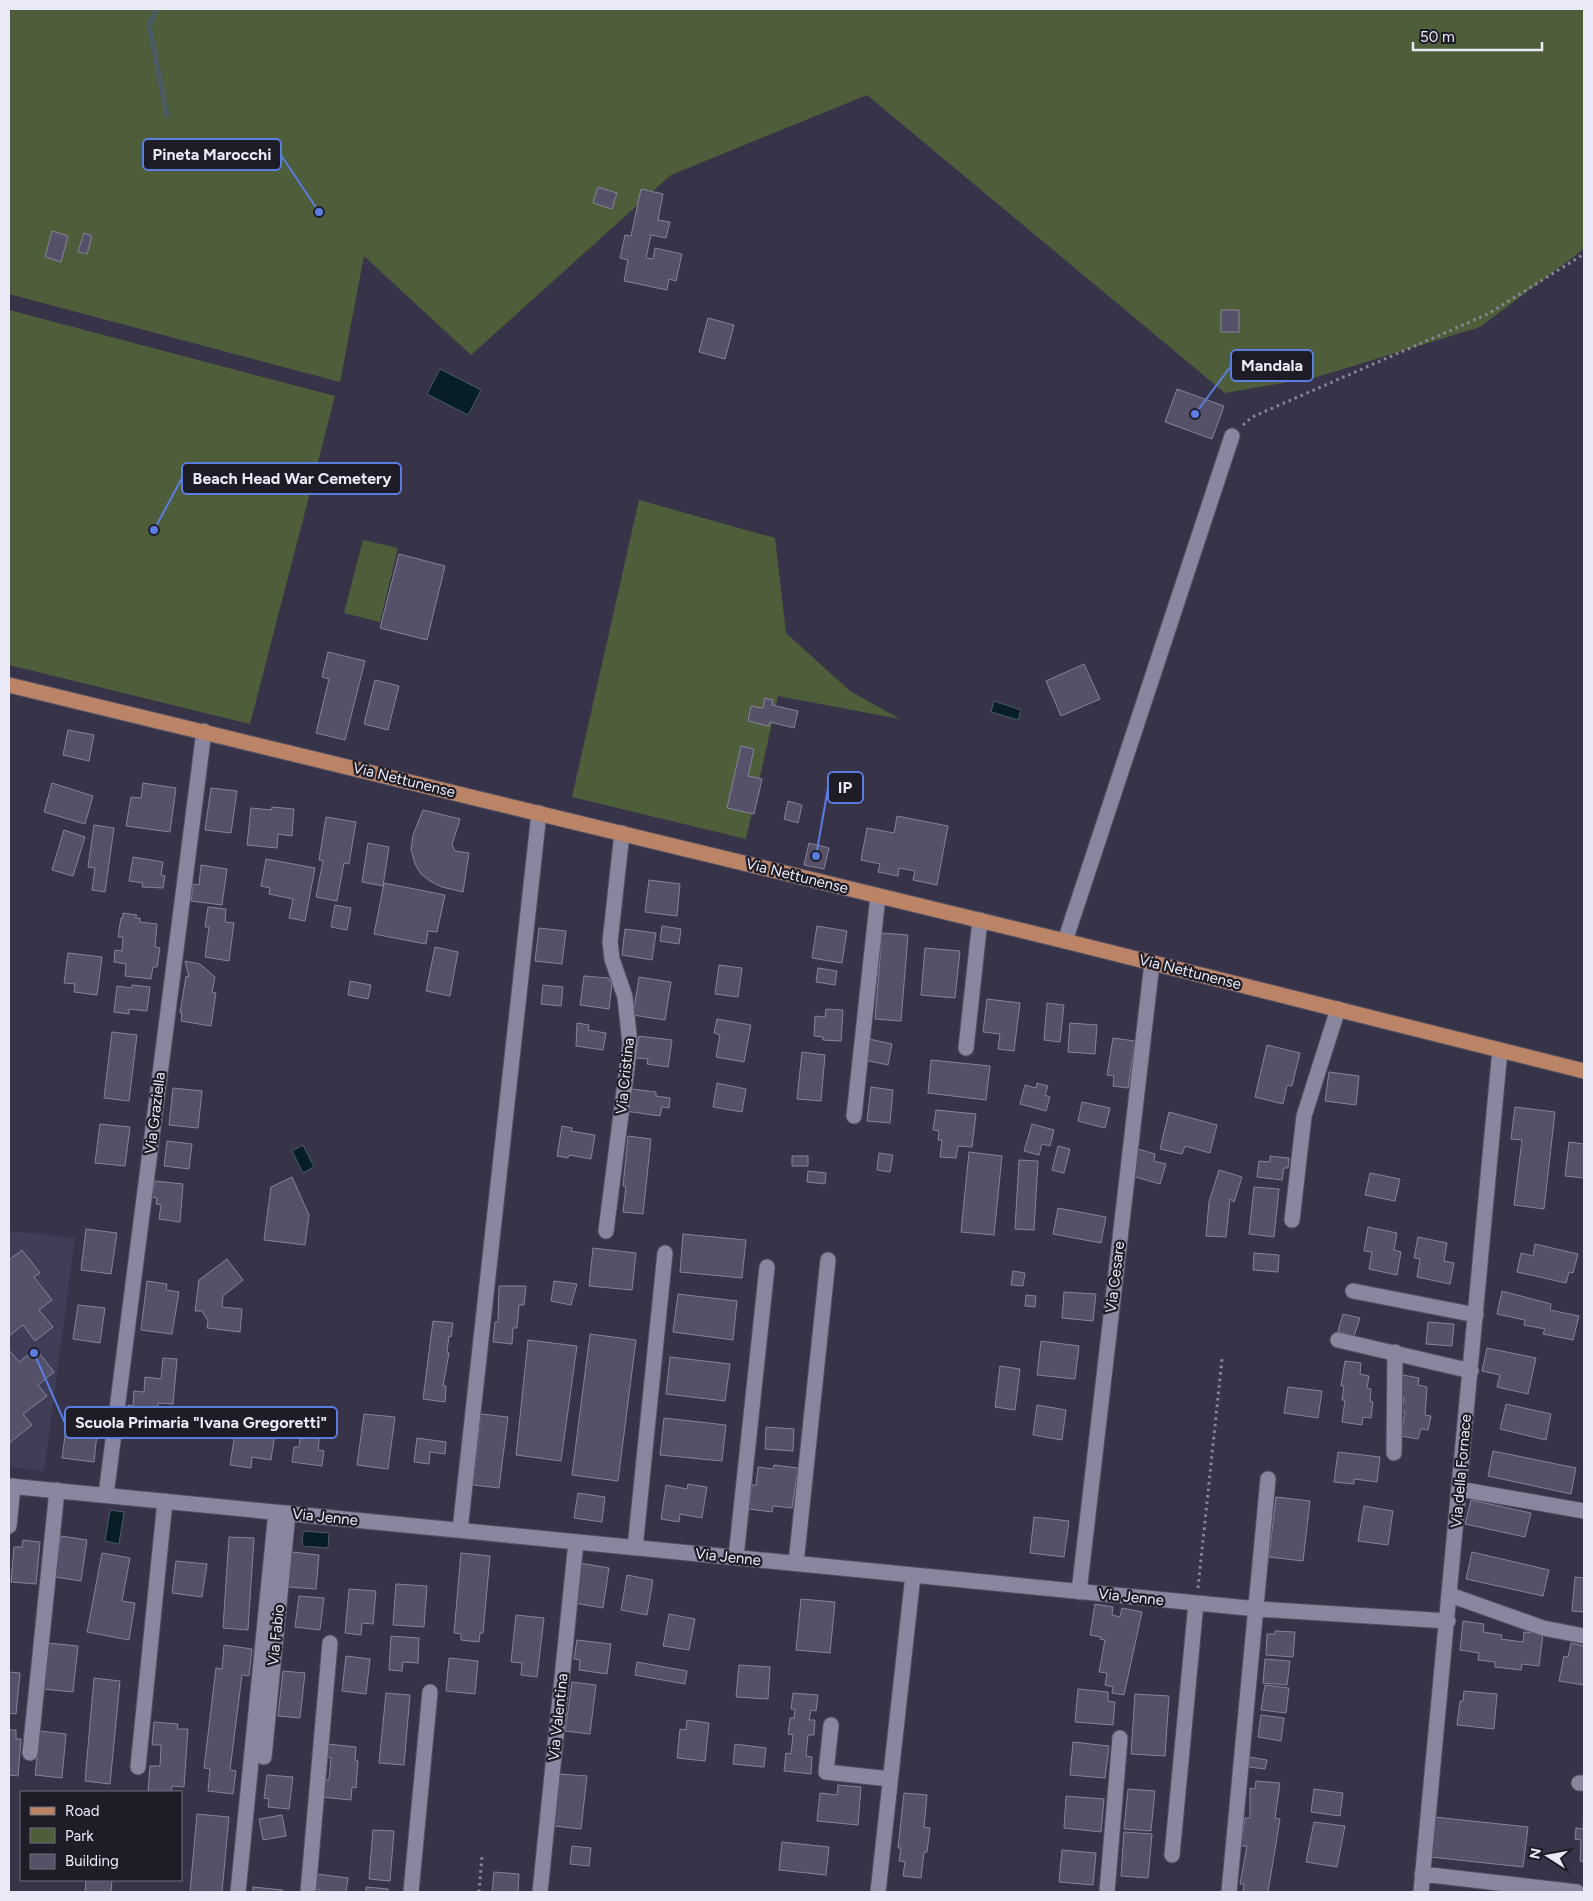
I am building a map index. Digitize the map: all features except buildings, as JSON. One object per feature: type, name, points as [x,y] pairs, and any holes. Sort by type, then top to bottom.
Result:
[{"type":"main road","name":"Via Nettunense","points":[[9,685],[980,920],[1584,1071]]},
{"type":"street","points":[[1065,941],[1232,436]]},
{"type":"street","name":"Via Graziella","points":[[106,1495],[204,732]]},
{"type":"street","points":[[460,1530],[539,813]]},
{"type":"street","name":"Via Cristina","points":[[606,1232],[630,1051],[628,1013],[621,983],[612,959],[610,942],[622,833]]},
{"type":"street","points":[[854,1116],[878,896]]},
{"type":"street","points":[[966,1048],[980,920]]},
{"type":"street","name":"Via Cesare","points":[[1079,1592],[1152,963]]},
{"type":"street","points":[[1292,1220],[1304,1116],[1338,1009]]},
{"type":"street","name":"Via della Fornace","points":[[1421,1892],[1448,1621],[1500,1050]]},
{"type":"street","points":[[635,1548],[665,1252]]},
{"type":"street","points":[[796,1564],[828,1260]]},
{"type":"street","points":[[736,1557],[767,1266]]},
{"type":"street","points":[[1353,1291],[1476,1315]]},
{"type":"street","points":[[1338,1340],[1471,1370]]},
{"type":"street","points":[[1394,1453],[1395,1352]]},
{"type":"street","points":[[1229,1892],[1258,1609],[1268,1479]]},
{"type":"street","points":[[9,1526],[11,1486]]},
{"type":"street","name":"Via Jenne","points":[[11,1486],[1258,1609],[1448,1621]]},
{"type":"street","points":[[1460,1489],[1584,1511]]},
{"type":"street","points":[[30,1752],[57,1490]]},
{"type":"street","points":[[138,1767],[165,1501]]},
{"type":"street","points":[[238,1892],[282,1513]]},
{"type":"street","name":"Via Fabio","points":[[264,1757],[282,1513]]},
{"type":"street","name":"Via Valentina","points":[[540,1892],[576,1542]]},
{"type":"street","points":[[878,1892],[913,1575]]},
{"type":"street","points":[[1450,1595],[1537,1626],[1584,1636]]},
{"type":"street","points":[[1172,1855],[1196,1603]]},
{"type":"street","points":[[308,1892],[330,1643]]},
{"type":"street","points":[[411,1892],[430,1692]]},
{"type":"street","points":[[831,1725],[826,1772],[890,1779]]},
{"type":"street","points":[[1107,1892],[1120,1738]]},
{"type":"street","points":[[1422,1874],[1577,1892]]},
{"type":"path","points":[[1232,436],[1252,417],[1488,314],[1584,254]]},
{"type":"path","points":[[1196,1603],[1222,1359]]},
{"type":"path","points":[[479,1892],[482,1856]]},
{"type":"shaded area","points":[[9,1231],[75,1238],[44,1471],[9,1467]]},
{"type":"green space","points":[[9,9],[1584,9],[1584,249],[1480,327],[1317,377],[1225,393],[867,95],[671,175],[471,355],[364,256],[340,382],[9,294]]},
{"type":"green space","points":[[9,310],[335,396],[250,724],[9,665]]},
{"type":"green space","points":[[639,500],[775,538],[786,633],[850,691],[900,719],[778,696],[746,839],[572,797]]},
{"type":"green space","points":[[363,540],[398,548],[380,622],[344,613]]},
{"type":"water","points":[[440,369],[481,390],[468,415],[427,394]]},
{"type":"water","points":[[994,701],[1021,710],[1018,720],[991,712]]},
{"type":"water","points":[[303,1145],[314,1167],[303,1173],[292,1151]]},
{"type":"water","points":[[110,1510],[124,1512],[119,1544],[105,1541]]},
{"type":"water","points":[[303,1531],[329,1533],[328,1548],[302,1546]]},
{"type":"waterway","points":[[157,9],[149,25],[167,115]]},
{"type":"place","name":"Pineta Marocchi","points":[[319,212]]},
{"type":"place","name":"Mandala","points":[[1195,414]]},
{"type":"place","name":"Beach Head War Cemetery","points":[[154,530]]},
{"type":"place","name":"IP","points":[[816,856]]},
{"type":"place","name":"Scuola Primaria \"Ivana Gregoretti\"","points":[[34,1353]]}]
